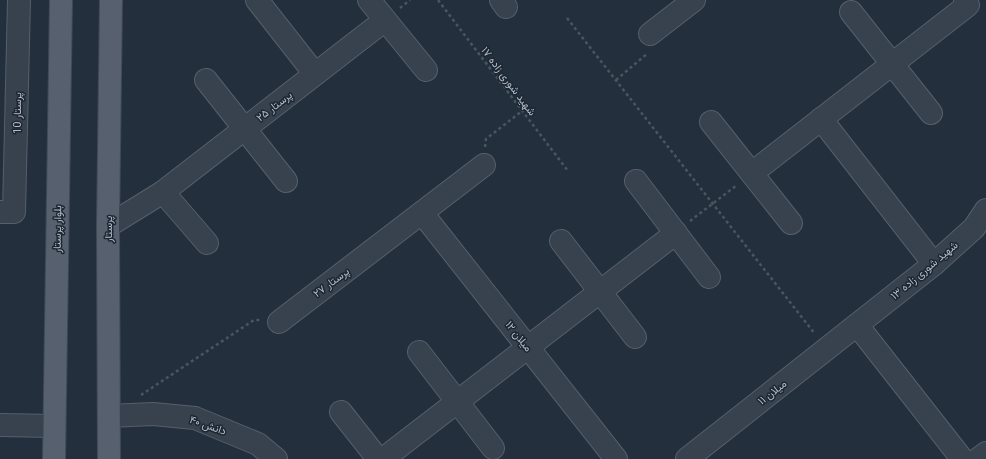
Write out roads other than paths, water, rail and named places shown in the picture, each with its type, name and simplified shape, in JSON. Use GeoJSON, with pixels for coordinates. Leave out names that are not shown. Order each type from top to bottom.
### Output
{"type":"FeatureCollection","features":[{"type":"Feature","properties":{"kind":"main road","name":"بلوار پرستار"},"geometry":{"type":"LineString","coordinates":[[54,459],[61,0]]}},
{"type":"Feature","properties":{"kind":"main road","name":"پرستار"},"geometry":{"type":"LineString","coordinates":[[109,459],[108,226],[111,0]]}},
{"type":"Feature","properties":{"kind":"street","name":"پرستار 10"},"geometry":{"type":"LineString","coordinates":[[0,212],[14,212],[19,0]]}},
{"type":"Feature","properties":{"kind":"street"},"geometry":{"type":"LineString","coordinates":[[257,0],[315,74]]}},
{"type":"Feature","properties":{"kind":"street"},"geometry":{"type":"LineString","coordinates":[[370,0],[426,70]]}},
{"type":"Feature","properties":{"kind":"street"},"geometry":{"type":"LineString","coordinates":[[650,34],[694,0]]}},
{"type":"Feature","properties":{"kind":"street"},"geometry":{"type":"LineString","coordinates":[[752,173],[968,5],[965,0]]}},
{"type":"Feature","properties":{"kind":"street"},"geometry":{"type":"LineString","coordinates":[[851,12],[931,113]]}},
{"type":"Feature","properties":{"kind":"street","name":"پرستار ۲۵"},"geometry":{"type":"LineString","coordinates":[[108,226],[163,192],[385,20]]}},
{"type":"Feature","properties":{"kind":"street"},"geometry":{"type":"LineString","coordinates":[[206,80],[286,181]]}},
{"type":"Feature","properties":{"kind":"street"},"geometry":{"type":"LineString","coordinates":[[821,119],[934,264]]}},
{"type":"Feature","properties":{"kind":"street"},"geometry":{"type":"LineString","coordinates":[[711,122],[791,223]]}},
{"type":"Feature","properties":{"kind":"street","name":"پرستار ۲۷"},"geometry":{"type":"LineString","coordinates":[[279,322],[484,166]]}},
{"type":"Feature","properties":{"kind":"street"},"geometry":{"type":"LineString","coordinates":[[636,181],[709,277]]}},
{"type":"Feature","properties":{"kind":"street"},"geometry":{"type":"LineString","coordinates":[[163,192],[207,243]]}},
{"type":"Feature","properties":{"kind":"street","name":"شهید شوری زاده ۱۳"},"geometry":{"type":"LineString","coordinates":[[857,325],[934,264],[974,228],[986,210]]}},
{"type":"Feature","properties":{"kind":"street","name":"میلان ۱۲"},"geometry":{"type":"LineString","coordinates":[[422,213],[616,459]]}},
{"type":"Feature","properties":{"kind":"street"},"geometry":{"type":"LineString","coordinates":[[383,459],[676,233]]}},
{"type":"Feature","properties":{"kind":"street"},"geometry":{"type":"LineString","coordinates":[[561,241],[635,337]]}},
{"type":"Feature","properties":{"kind":"street"},"geometry":{"type":"LineString","coordinates":[[857,325],[962,459]]}},
{"type":"Feature","properties":{"kind":"street","name":"میلان ۱۱"},"geometry":{"type":"LineString","coordinates":[[687,459],[857,325]]}},
{"type":"Feature","properties":{"kind":"street"},"geometry":{"type":"LineString","coordinates":[[419,352],[493,448]]}},
{"type":"Feature","properties":{"kind":"street"},"geometry":{"type":"LineString","coordinates":[[342,412],[378,459]]}},
{"type":"Feature","properties":{"kind":"street","name":"دانش ۴۰"},"geometry":{"type":"LineString","coordinates":[[108,416],[152,414],[195,418],[258,444],[276,459]]}},
{"type":"Feature","properties":{"kind":"street"},"geometry":{"type":"LineString","coordinates":[[0,425],[54,426]]}},
{"type":"Feature","properties":{"kind":"street"},"geometry":{"type":"LineString","coordinates":[[978,459],[986,453]]}}]}
